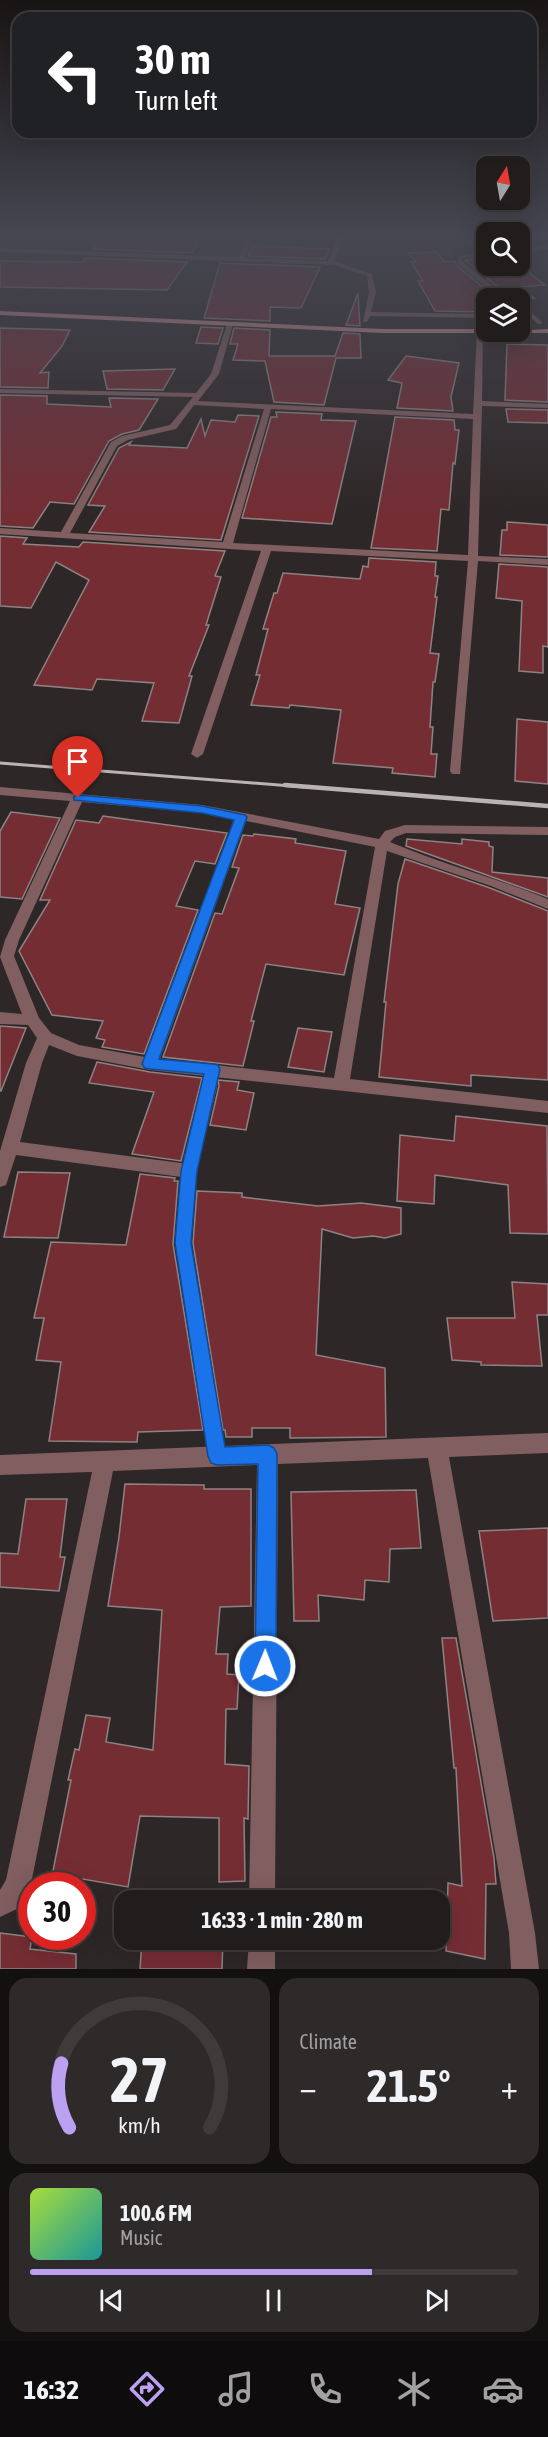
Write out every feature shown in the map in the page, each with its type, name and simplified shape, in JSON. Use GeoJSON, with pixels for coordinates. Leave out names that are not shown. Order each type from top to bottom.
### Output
{"type":"FeatureCollection","features":[{"type":"Feature","properties":{"kind":"main road"},"geometry":{"type":"LineString","coordinates":[[358,330],[419,330]]}},
{"type":"Feature","properties":{"kind":"main road"},"geometry":{"type":"LineString","coordinates":[[530,330],[548,331]]}},
{"type":"Feature","properties":{"kind":"street"},"geometry":{"type":"LineString","coordinates":[[64,535],[114,444],[124,438],[173,427],[197,399],[215,374],[228,330]]}},
{"type":"Feature","properties":{"kind":"street"},"geometry":{"type":"LineString","coordinates":[[456,771],[473,558],[482,342]]}},
{"type":"Feature","properties":{"kind":"street"},"geometry":{"type":"LineString","coordinates":[[0,391],[197,399],[268,407],[479,417]]}},
{"type":"Feature","properties":{"kind":"street"},"geometry":{"type":"LineString","coordinates":[[478,404],[548,406]]}},
{"type":"Feature","properties":{"kind":"street"},"geometry":{"type":"LineString","coordinates":[[226,546],[268,407]]}},
{"type":"Feature","properties":{"kind":"street"},"geometry":{"type":"LineString","coordinates":[[0,531],[226,546],[548,562]]}},
{"type":"Feature","properties":{"kind":"street"},"geometry":{"type":"LineString","coordinates":[[197,754],[267,548]]}},
{"type":"Feature","properties":{"kind":"street"},"geometry":{"type":"LineString","coordinates":[[0,791],[202,809],[382,844],[417,858],[496,882],[548,904]]}},
{"type":"Feature","properties":{"kind":"street"},"geometry":{"type":"LineString","coordinates":[[78,798],[12,940],[7,956],[32,1020],[45,1037],[76,1050],[150,1064],[548,1107]]}},
{"type":"Feature","properties":{"kind":"street"},"geometry":{"type":"LineString","coordinates":[[150,1064],[241,817]]}},
{"type":"Feature","properties":{"kind":"street"},"geometry":{"type":"LineString","coordinates":[[341,1086],[382,844],[390,834],[405,829],[548,831]]}},
{"type":"Feature","properties":{"kind":"street"},"geometry":{"type":"LineString","coordinates":[[0,1017],[32,1020]]}},
{"type":"Feature","properties":{"kind":"street"},"geometry":{"type":"LineString","coordinates":[[0,1180],[34,1063],[45,1037]]}},
{"type":"Feature","properties":{"kind":"street"},"geometry":{"type":"LineString","coordinates":[[10,1147],[55,1155],[189,1171]]}},
{"type":"Feature","properties":{"kind":"street"},"geometry":{"type":"LineString","coordinates":[[0,1465],[548,1443]]}},
{"type":"Feature","properties":{"kind":"street"},"geometry":{"type":"LineString","coordinates":[[437,1447],[522,1933],[525,1969]]}},
{"type":"Feature","properties":{"kind":"street"},"geometry":{"type":"LineString","coordinates":[[262,1890],[268,1454]]}},
{"type":"Feature","properties":{"kind":"street"},"geometry":{"type":"LineString","coordinates":[[0,1904],[10,1899],[18,1884],[105,1460]]}},
{"type":"Feature","properties":{"kind":"street"},"geometry":{"type":"LineString","coordinates":[[261,1969],[262,1950]]}},
{"type":"Feature","properties":{"kind":"lane"},"geometry":{"type":"LineString","coordinates":[[213,1069],[189,1171],[183,1243],[217,1456]]}},
{"type":"Feature","properties":{"kind":"building"},"geometry":{"type":"Polygon","coordinates":[[[0,330],[70,330],[62,346],[40,373],[49,372],[48,388],[0,387],[0,330]]]}},
{"type":"Feature","properties":{"kind":"building"},"geometry":{"type":"Polygon","coordinates":[[[200,330],[222,330],[218,344],[196,343],[200,330]]]}},
{"type":"Feature","properties":{"kind":"building"},"geometry":{"type":"Polygon","coordinates":[[[234,330],[270,330],[269,356],[335,356],[343,333],[360,334],[361,358],[336,358],[324,405],[274,402],[265,361],[233,360],[238,344],[230,344],[234,330]]]}},
{"type":"Feature","properties":{"kind":"building"},"geometry":{"type":"Polygon","coordinates":[[[507,344],[548,345],[548,402],[505,400],[507,344]]]}},
{"type":"Feature","properties":{"kind":"building"},"geometry":{"type":"Polygon","coordinates":[[[406,356],[459,363],[451,397],[453,411],[397,408],[402,383],[388,380],[406,356]]]}},
{"type":"Feature","properties":{"kind":"building"},"geometry":{"type":"Polygon","coordinates":[[[175,369],[163,390],[107,389],[103,371],[175,369]]]}},
{"type":"Feature","properties":{"kind":"building"},"geometry":{"type":"Polygon","coordinates":[[[0,395],[47,396],[47,404],[111,407],[109,398],[158,399],[139,430],[122,434],[109,441],[74,504],[50,502],[33,528],[0,526],[0,395]]]}},
{"type":"Feature","properties":{"kind":"building"},"geometry":{"type":"Polygon","coordinates":[[[506,409],[548,410],[548,423],[508,422],[506,409]]]}},
{"type":"Feature","properties":{"kind":"building"},"geometry":{"type":"Polygon","coordinates":[[[276,412],[322,414],[321,420],[356,421],[332,524],[242,518],[271,417],[277,417],[276,412]]]}},
{"type":"Feature","properties":{"kind":"building"},"geometry":{"type":"Polygon","coordinates":[[[238,415],[259,416],[221,540],[89,532],[105,506],[88,505],[119,448],[131,442],[129,445],[187,448],[201,419],[205,436],[211,420],[235,422],[238,415]]]}},
{"type":"Feature","properties":{"kind":"building"},"geometry":{"type":"Polygon","coordinates":[[[395,417],[454,420],[455,430],[459,430],[455,464],[453,463],[449,510],[441,509],[437,551],[371,548],[395,417]]]}},
{"type":"Feature","properties":{"kind":"building"},"geometry":{"type":"Polygon","coordinates":[[[507,522],[548,525],[548,557],[500,555],[502,530],[507,530],[507,522]]]}},
{"type":"Feature","properties":{"kind":"building"},"geometry":{"type":"Polygon","coordinates":[[[0,536],[27,538],[23,544],[79,547],[83,542],[225,551],[215,576],[221,577],[206,625],[209,625],[189,676],[192,676],[179,723],[142,721],[154,683],[97,679],[92,690],[34,685],[89,580],[56,562],[31,608],[0,606],[0,536]]]}},
{"type":"Feature","properties":{"kind":"building"},"geometry":{"type":"Polygon","coordinates":[[[369,558],[436,562],[435,576],[438,576],[435,597],[437,597],[430,653],[439,654],[435,682],[433,682],[430,727],[433,727],[431,754],[437,754],[435,777],[392,773],[393,768],[333,763],[341,710],[290,705],[289,708],[251,705],[260,675],[256,675],[268,629],[263,629],[283,573],[360,579],[363,566],[368,567],[369,558]]]}},
{"type":"Feature","properties":{"kind":"building"},"geometry":{"type":"Polygon","coordinates":[[[499,564],[548,567],[548,647],[543,646],[543,673],[519,671],[522,601],[496,598],[499,564]]]}},
{"type":"Feature","properties":{"kind":"building"},"geometry":{"type":"Polygon","coordinates":[[[517,719],[548,722],[548,784],[515,781],[517,719]]]}},
{"type":"Feature","properties":{"kind":"building"},"geometry":{"type":"Polygon","coordinates":[[[11,812],[60,818],[22,899],[0,897],[0,831],[11,812]]]}},
{"type":"Feature","properties":{"kind":"building"},"geometry":{"type":"Polygon","coordinates":[[[103,816],[227,833],[215,864],[195,861],[176,906],[198,910],[144,1054],[102,1047],[105,1040],[96,1038],[103,1021],[52,1015],[19,951],[50,900],[40,900],[76,820],[99,823],[103,816]]]}},
{"type":"Feature","properties":{"kind":"building"},"geometry":{"type":"Polygon","coordinates":[[[254,834],[296,839],[295,843],[346,851],[335,904],[360,908],[344,975],[266,964],[251,1021],[254,1021],[243,1066],[163,1057],[215,913],[222,914],[239,868],[232,867],[243,835],[253,836],[254,834]]]}},
{"type":"Feature","properties":{"kind":"building"},"geometry":{"type":"Polygon","coordinates":[[[407,839],[462,844],[462,839],[489,842],[489,846],[493,847],[492,872],[548,878],[548,897],[406,846],[407,839]]]}},
{"type":"Feature","properties":{"kind":"building"},"geometry":{"type":"Polygon","coordinates":[[[405,859],[548,911],[548,1080],[471,1075],[471,1086],[379,1077],[386,1002],[384,1002],[398,884],[405,859]]]}},
{"type":"Feature","properties":{"kind":"building"},"geometry":{"type":"Polygon","coordinates":[[[0,1026],[26,1028],[1,1091],[0,1091],[0,1026]]]}},
{"type":"Feature","properties":{"kind":"building"},"geometry":{"type":"Polygon","coordinates":[[[298,1028],[332,1032],[324,1072],[288,1067],[298,1028]]]}},
{"type":"Feature","properties":{"kind":"building"},"geometry":{"type":"Polygon","coordinates":[[[97,1062],[150,1072],[202,1078],[181,1161],[132,1154],[154,1092],[89,1083],[97,1062]]]}},
{"type":"Feature","properties":{"kind":"building"},"geometry":{"type":"Polygon","coordinates":[[[218,1080],[239,1082],[237,1090],[254,1093],[246,1130],[210,1125],[219,1086],[218,1080]]]}},
{"type":"Feature","properties":{"kind":"building"},"geometry":{"type":"Polygon","coordinates":[[[456,1116],[547,1126],[548,1234],[510,1233],[508,1185],[435,1175],[434,1204],[397,1201],[400,1135],[454,1141],[456,1116]]]}},
{"type":"Feature","properties":{"kind":"building"},"geometry":{"type":"Polygon","coordinates":[[[18,1172],[70,1173],[58,1238],[4,1237],[18,1172]]]}},
{"type":"Feature","properties":{"kind":"building"},"geometry":{"type":"Polygon","coordinates":[[[140,1174],[175,1178],[174,1181],[178,1181],[173,1244],[203,1430],[138,1432],[137,1442],[49,1441],[61,1362],[36,1360],[44,1318],[34,1318],[51,1242],[126,1245],[140,1174]]]}},
{"type":"Feature","properties":{"kind":"building"},"geometry":{"type":"Polygon","coordinates":[[[197,1191],[242,1193],[242,1197],[318,1206],[361,1203],[401,1208],[401,1234],[385,1238],[373,1236],[353,1238],[322,1229],[316,1355],[385,1368],[386,1437],[290,1438],[290,1428],[252,1428],[252,1437],[226,1437],[193,1243],[197,1191]]]}},
{"type":"Feature","properties":{"kind":"building"},"geometry":{"type":"Polygon","coordinates":[[[512,1282],[548,1284],[548,1315],[537,1315],[542,1366],[481,1365],[481,1362],[452,1360],[447,1318],[515,1318],[512,1282]]]}},
{"type":"Feature","properties":{"kind":"building"},"geometry":{"type":"Polygon","coordinates":[[[125,1484],[204,1485],[204,1489],[251,1489],[251,1606],[220,1607],[216,1654],[228,1654],[227,1674],[239,1675],[237,1709],[226,1709],[225,1764],[249,1766],[248,1819],[244,1818],[245,1881],[219,1882],[219,1818],[140,1816],[128,1887],[96,1881],[96,1872],[53,1872],[71,1780],[68,1780],[75,1749],[79,1750],[86,1715],[110,1718],[106,1742],[153,1750],[162,1610],[108,1606],[125,1484]]]}},
{"type":"Feature","properties":{"kind":"building"},"geometry":{"type":"Polygon","coordinates":[[[416,1490],[421,1548],[390,1549],[389,1582],[365,1580],[364,1600],[318,1595],[319,1621],[294,1621],[291,1492],[416,1490]]]}},
{"type":"Feature","properties":{"kind":"building"},"geometry":{"type":"Polygon","coordinates":[[[26,1499],[67,1499],[60,1557],[65,1557],[59,1591],[0,1587],[0,1553],[18,1554],[26,1499]]]}},
{"type":"Feature","properties":{"kind":"building"},"geometry":{"type":"Polygon","coordinates":[[[548,1528],[548,1618],[493,1621],[479,1531],[548,1528]]]}},
{"type":"Feature","properties":{"kind":"building"},"geometry":{"type":"Polygon","coordinates":[[[442,1638],[456,1638],[494,1858],[496,1884],[486,1884],[485,1959],[446,1951],[450,1950],[448,1883],[462,1886],[456,1768],[454,1768],[442,1638]]]}},
{"type":"Feature","properties":{"kind":"building"},"geometry":{"type":"Polygon","coordinates":[[[0,1933],[18,1935],[18,1950],[76,1954],[76,1969],[0,1969],[0,1933]]]}},
{"type":"Feature","properties":{"kind":"building"},"geometry":{"type":"Polygon","coordinates":[[[141,1950],[223,1950],[222,1969],[140,1969],[141,1950]]]}},
{"type":"Feature","properties":{"kind":"railway"},"geometry":{"type":"LineString","coordinates":[[0,763],[304,787]]}},
{"type":"Feature","properties":{"kind":"railway"},"geometry":{"type":"LineString","coordinates":[[285,785],[548,806]]}},
{"type":"Feature","properties":{"kind":"route"},"geometry":{"type":"LineString","coordinates":[[78,798],[202,809],[241,817],[150,1064],[213,1069],[189,1171],[183,1243],[217,1456],[268,1454],[265,1666]]}}]}
